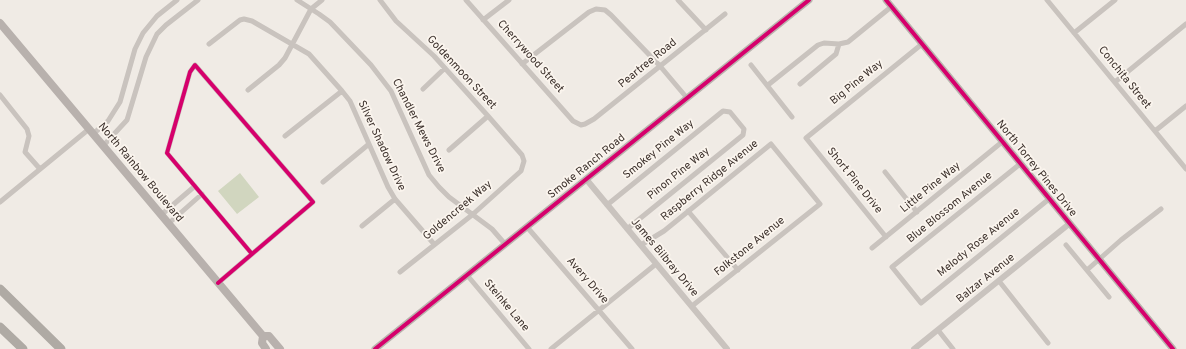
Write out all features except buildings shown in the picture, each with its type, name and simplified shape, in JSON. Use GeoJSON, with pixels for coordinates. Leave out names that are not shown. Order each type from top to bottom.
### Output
{"type":"FeatureCollection","features":[{"type":"Feature","properties":{"kind":"highway"},"geometry":{"type":"LineString","coordinates":[[0,289],[61,349]]}},
{"type":"Feature","properties":{"kind":"highway"},"geometry":{"type":"LineString","coordinates":[[0,327],[22,349]]}},
{"type":"Feature","properties":{"kind":"main road","name":"Smoke Ranch Road"},"geometry":{"type":"LineString","coordinates":[[375,349],[809,0]]}},
{"type":"Feature","properties":{"kind":"main road","name":"North Torrey Pines Drive"},"geometry":{"type":"LineString","coordinates":[[886,0],[1173,349]]}},
{"type":"Feature","properties":{"kind":"main road","name":"North Rainbow Boulevard"},"geometry":{"type":"LineString","coordinates":[[0,23],[263,336],[262,343],[266,349]]}},
{"type":"Feature","properties":{"kind":"main road","name":"North Rainbow Boulevard"},"geometry":{"type":"LineString","coordinates":[[263,336],[269,336],[280,349]]}},
{"type":"Feature","properties":{"kind":"street"},"geometry":{"type":"LineString","coordinates":[[0,202],[40,169],[108,121],[120,102],[135,49],[143,33],[158,16],[177,0]]}},
{"type":"Feature","properties":{"kind":"street"},"geometry":{"type":"LineString","coordinates":[[103,146],[116,134],[127,120],[146,57],[157,34],[198,0]]}},
{"type":"Feature","properties":{"kind":"street","name":"Chandler Mews Drive"},"geometry":{"type":"LineString","coordinates":[[297,0],[330,22],[371,65],[391,91],[429,175],[449,197],[492,229],[505,244]]}},
{"type":"Feature","properties":{"kind":"street"},"geometry":{"type":"LineString","coordinates":[[248,90],[279,65],[285,58],[311,9],[322,0]]}},
{"type":"Feature","properties":{"kind":"street","name":"Goldenmoon Street"},"geometry":{"type":"LineString","coordinates":[[380,0],[396,21],[434,56],[488,116],[522,155],[524,162]]}},
{"type":"Feature","properties":{"kind":"street","name":"Cherrywood Street"},"geometry":{"type":"LineString","coordinates":[[466,0],[573,121],[581,125]]}},
{"type":"Feature","properties":{"kind":"street"},"geometry":{"type":"LineString","coordinates":[[483,20],[509,0]]}},
{"type":"Feature","properties":{"kind":"street"},"geometry":{"type":"LineString","coordinates":[[678,0],[706,30]]}},
{"type":"Feature","properties":{"kind":"street","name":"Conchita Street"},"geometry":{"type":"LineString","coordinates":[[1048,0],[1186,169]]}},
{"type":"Feature","properties":{"kind":"street"},"geometry":{"type":"LineString","coordinates":[[1074,33],[1115,0]]}},
{"type":"Feature","properties":{"kind":"street"},"geometry":{"type":"LineString","coordinates":[[768,85],[818,45],[824,43],[839,44],[848,42],[891,7]]}},
{"type":"Feature","properties":{"kind":"street"},"geometry":{"type":"LineString","coordinates":[[522,64],[588,12],[596,9],[605,10],[660,66],[687,98]]}},
{"type":"Feature","properties":{"kind":"street","name":"Peartree Road"},"geometry":{"type":"LineString","coordinates":[[581,125],[594,119],[725,14]]}},
{"type":"Feature","properties":{"kind":"street","name":"Silver Shadow Drive"},"geometry":{"type":"LineString","coordinates":[[209,44],[240,20],[244,19],[252,21],[309,54],[342,91],[355,111],[388,187],[395,199],[434,244]]}},
{"type":"Feature","properties":{"kind":"street"},"geometry":{"type":"LineString","coordinates":[[1115,82],[1186,24]]}},
{"type":"Feature","properties":{"kind":"street"},"geometry":{"type":"LineString","coordinates":[[800,84],[836,54],[839,44]]}},
{"type":"Feature","properties":{"kind":"street","name":"Big Pine Way"},"geometry":{"type":"LineString","coordinates":[[806,138],[922,44]]}},
{"type":"Feature","properties":{"kind":"street"},"geometry":{"type":"LineString","coordinates":[[218,283],[313,202],[195,65],[190,72],[167,153],[252,254]]}},
{"type":"Feature","properties":{"kind":"street"},"geometry":{"type":"LineString","coordinates":[[751,65],[792,117]]}},
{"type":"Feature","properties":{"kind":"street"},"geometry":{"type":"LineString","coordinates":[[423,89],[445,68]]}},
{"type":"Feature","properties":{"kind":"street"},"geometry":{"type":"LineString","coordinates":[[285,136],[342,91]]}},
{"type":"Feature","properties":{"kind":"street"},"geometry":{"type":"LineString","coordinates":[[0,95],[27,129],[28,136],[25,152],[40,169]]}},
{"type":"Feature","properties":{"kind":"street"},"geometry":{"type":"LineString","coordinates":[[1155,131],[1186,106]]}},
{"type":"Feature","properties":{"kind":"street","name":"Smokey Pine Way"},"geometry":{"type":"LineString","coordinates":[[607,204],[723,112],[730,112],[744,129],[743,135]]}},
{"type":"Feature","properties":{"kind":"street"},"geometry":{"type":"LineString","coordinates":[[450,150],[488,116]]}},
{"type":"Feature","properties":{"kind":"street","name":"Pinon Pine Way"},"geometry":{"type":"LineString","coordinates":[[627,229],[743,135]]}},
{"type":"Feature","properties":{"kind":"street","name":"Short Pine Drive"},"geometry":{"type":"LineString","coordinates":[[806,138],[886,237]]}},
{"type":"Feature","properties":{"kind":"street","name":"Little Pine Way"},"geometry":{"type":"LineString","coordinates":[[872,248],[1002,142]]}},
{"type":"Feature","properties":{"kind":"street"},"geometry":{"type":"LineString","coordinates":[[323,182],[369,144]]}},
{"type":"Feature","properties":{"kind":"street","name":"Raspberry Ridge Avenue"},"geometry":{"type":"LineString","coordinates":[[641,245],[664,231],[771,144],[820,204]]}},
{"type":"Feature","properties":{"kind":"street","name":"Goldencreek Way"},"geometry":{"type":"LineString","coordinates":[[400,272],[472,215],[521,171],[524,162]]}},
{"type":"Feature","properties":{"kind":"street","name":"Blue Blossom Avenue"},"geometry":{"type":"LineString","coordinates":[[921,303],[892,267],[1020,164]]}},
{"type":"Feature","properties":{"kind":"street"},"geometry":{"type":"LineString","coordinates":[[885,172],[917,212]]}},
{"type":"Feature","properties":{"kind":"street","name":"James Bilbray Drive"},"geometry":{"type":"LineString","coordinates":[[586,179],[727,349]]}},
{"type":"Feature","properties":{"kind":"street"},"geometry":{"type":"LineString","coordinates":[[161,215],[195,186]]}},
{"type":"Feature","properties":{"kind":"street"},"geometry":{"type":"LineString","coordinates":[[168,224],[202,194]]}},
{"type":"Feature","properties":{"kind":"street"},"geometry":{"type":"LineString","coordinates":[[362,226],[395,199]]}},
{"type":"Feature","properties":{"kind":"street","name":"Melody Rose Avenue"},"geometry":{"type":"LineString","coordinates":[[921,303],[1049,199]]}},
{"type":"Feature","properties":{"kind":"street","name":"Folkstone Avenue"},"geometry":{"type":"LineString","coordinates":[[692,306],[820,204]]}},
{"type":"Feature","properties":{"kind":"street"},"geometry":{"type":"LineString","coordinates":[[1087,270],[1121,240],[1161,209]]}},
{"type":"Feature","properties":{"kind":"street"},"geometry":{"type":"LineString","coordinates":[[688,211],[738,270]]}},
{"type":"Feature","properties":{"kind":"street","name":"Balzar Avenue"},"geometry":{"type":"LineString","coordinates":[[914,349],[1069,224]]}},
{"type":"Feature","properties":{"kind":"street","name":"Avery Drive"},"geometry":{"type":"LineString","coordinates":[[527,227],[632,349]]}},
{"type":"Feature","properties":{"kind":"street"},"geometry":{"type":"LineString","coordinates":[[1066,246],[1109,297]]}},
{"type":"Feature","properties":{"kind":"street"},"geometry":{"type":"LineString","coordinates":[[551,349],[656,264]]}},
{"type":"Feature","properties":{"kind":"street","name":"Steinke Lane"},"geometry":{"type":"LineString","coordinates":[[467,275],[529,349]]}},
{"type":"Feature","properties":{"kind":"street"},"geometry":{"type":"LineString","coordinates":[[999,281],[1048,343]]}},
{"type":"Feature","properties":{"kind":"street"},"geometry":{"type":"LineString","coordinates":[[938,330],[953,349]]}},
{"type":"Feature","properties":{"kind":"green space"},"geometry":{"type":"Polygon","coordinates":[[[240,173],[259,197],[237,214],[218,191],[240,173]]]}},
{"type":"Feature","properties":{"kind":"cycle path"},"geometry":{"type":"LineString","coordinates":[[375,349],[809,0]]}},
{"type":"Feature","properties":{"kind":"cycle path"},"geometry":{"type":"LineString","coordinates":[[886,0],[1173,349]]}},
{"type":"Feature","properties":{"kind":"cycle path"},"geometry":{"type":"LineString","coordinates":[[218,283],[313,202],[195,65],[190,72],[167,153],[252,254]]}}]}
